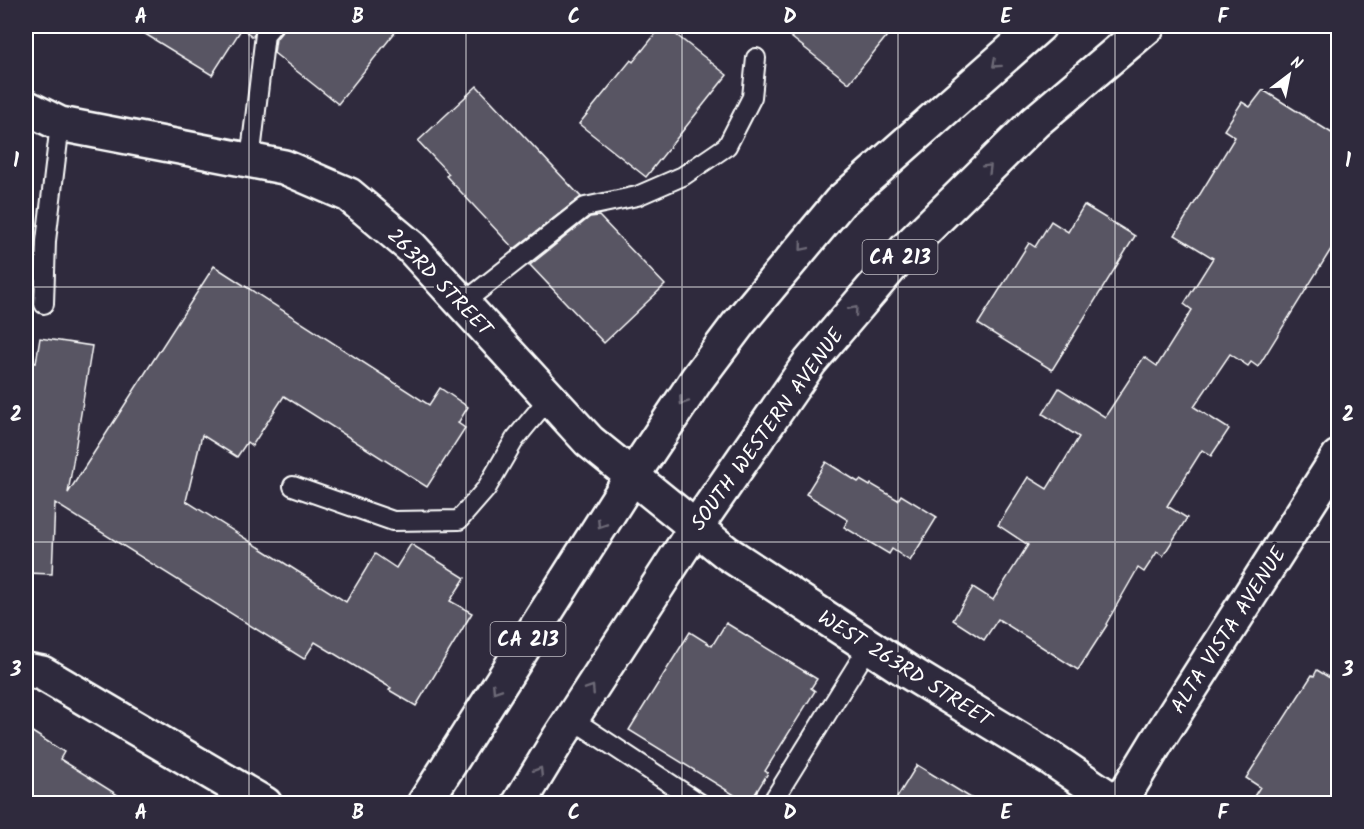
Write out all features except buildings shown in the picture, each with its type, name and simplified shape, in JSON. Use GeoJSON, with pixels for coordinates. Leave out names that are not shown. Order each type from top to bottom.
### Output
{"type":"FeatureCollection","features":[{"type":"Feature","properties":{"kind":"street","name":"CA 213"},"geometry":{"type":"LineString","coordinates":[[424,804],[633,475],[697,379],[738,323],[840,202],[1039,26]]}},
{"type":"Feature","properties":{"kind":"street","name":"SOUTH WESTERN AVENUE"},"geometry":{"type":"LineString","coordinates":[[519,804],[696,527],[810,362],[907,248],[1035,122],[1148,26]]}},
{"type":"Feature","properties":{"kind":"street","name":"263RD STREET"},"geometry":{"type":"LineString","coordinates":[[26,106],[54,123],[284,167],[349,195],[411,247],[589,441],[696,527]]}},
{"type":"Feature","properties":{"kind":"street","name":"ALTA VISTA AVENUE"},"geometry":{"type":"LineString","coordinates":[[1119,804],[1338,457]]}},
{"type":"Feature","properties":{"kind":"street","name":"WEST 263RD STREET"},"geometry":{"type":"LineString","coordinates":[[696,527],[727,553],[869,646],[1052,759],[1119,804]]}},
{"type":"Feature","properties":{"kind":"street"},"geometry":{"type":"LineString","coordinates":[[26,670],[42,673],[265,804]]}},
{"type":"Feature","properties":{"kind":"lane"},"geometry":{"type":"LineString","coordinates":[[250,161],[265,34],[272,26]]}},
{"type":"Feature","properties":{"kind":"lane"},"geometry":{"type":"LineString","coordinates":[[463,303],[585,207],[637,196],[683,176],[727,146],[752,97],[756,58]]}},
{"type":"Feature","properties":{"kind":"lane"},"geometry":{"type":"LineString","coordinates":[[44,304],[46,241],[60,124]]}},
{"type":"Feature","properties":{"kind":"lane"},"geometry":{"type":"LineString","coordinates":[[293,486],[393,521],[459,520],[486,489],[515,439],[549,398]]}},
{"type":"Feature","properties":{"kind":"lane"},"geometry":{"type":"LineString","coordinates":[[771,804],[869,646]]}},
{"type":"Feature","properties":{"kind":"lane"},"geometry":{"type":"LineString","coordinates":[[572,719],[701,804]]}}]}
